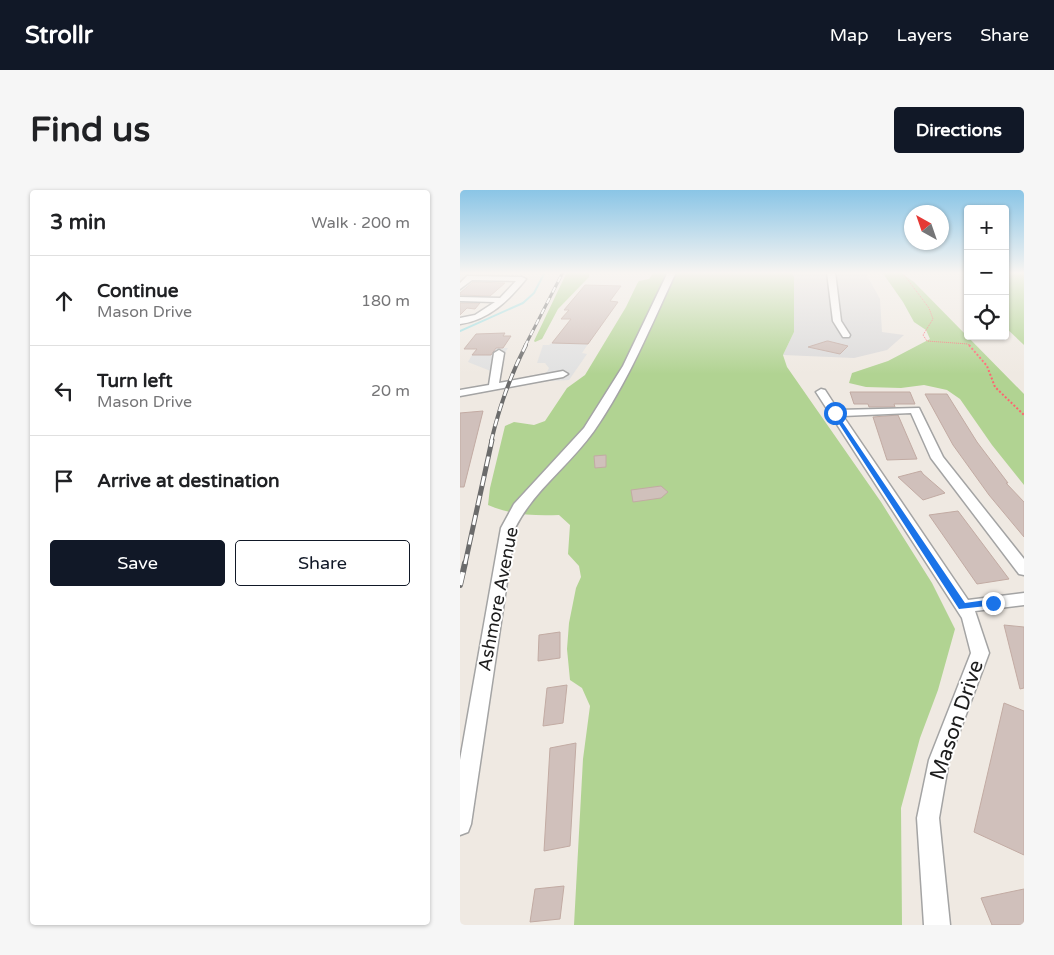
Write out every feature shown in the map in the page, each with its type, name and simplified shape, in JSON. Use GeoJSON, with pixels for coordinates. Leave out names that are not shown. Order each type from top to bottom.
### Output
{"type":"FeatureCollection","features":[{"type":"Feature","properties":{"kind":"street"},"geometry":{"type":"LineString","coordinates":[[463,322],[494,306]]}},
{"type":"Feature","properties":{"kind":"street","name":"Ashmore Avenue"},"geometry":{"type":"LineString","coordinates":[[460,824],[508,528],[519,507],[589,430],[628,366],[656,306]]}},
{"type":"Feature","properties":{"kind":"street"},"geometry":{"type":"LineString","coordinates":[[835,306],[835,319],[840,330],[846,335]]}},
{"type":"Feature","properties":{"kind":"street"},"geometry":{"type":"LineString","coordinates":[[494,387],[494,376],[499,352]]}},
{"type":"Feature","properties":{"kind":"street"},"geometry":{"type":"LineString","coordinates":[[460,393],[563,374]]}},
{"type":"Feature","properties":{"kind":"street","name":"Mason Drive"},"geometry":{"type":"LineString","coordinates":[[821,392],[970,618],[980,653],[939,760],[928,818],[936,925]]}},
{"type":"Feature","properties":{"kind":"street"},"geometry":{"type":"LineString","coordinates":[[835,413],[916,410],[937,458],[1024,570]]}},
{"type":"Feature","properties":{"kind":"street"},"geometry":{"type":"LineString","coordinates":[[962,607],[1024,599]]}},
{"type":"Feature","properties":{"kind":"path"},"geometry":{"type":"LineString","coordinates":[[927,306],[933,319],[922,335],[928,341],[968,344],[987,366],[995,387],[1024,415]]}},
{"type":"Feature","properties":{"kind":"shaded area"},"geometry":{"type":"Polygon","coordinates":[[[794,306],[880,306],[882,332],[904,335],[887,350],[854,358],[783,355],[794,332],[794,306]]]}},
{"type":"Feature","properties":{"kind":"shaded area"},"geometry":{"type":"Polygon","coordinates":[[[552,343],[588,344],[582,353],[587,354],[569,380],[531,382],[547,372],[549,368],[545,363],[537,363],[543,345],[552,343]]]}},
{"type":"Feature","properties":{"kind":"shaded area"},"geometry":{"type":"Polygon","coordinates":[[[496,348],[508,348],[493,372],[468,362],[472,355],[491,355],[496,348]]]}},
{"type":"Feature","properties":{"kind":"green space"},"geometry":{"type":"Polygon","coordinates":[[[551,306],[561,306],[542,339],[534,341],[551,306]]]}},
{"type":"Feature","properties":{"kind":"green space"},"geometry":{"type":"Polygon","coordinates":[[[794,306],[794,332],[783,355],[787,367],[881,502],[932,583],[955,629],[938,690],[920,738],[901,808],[902,925],[574,925],[583,759],[590,706],[582,688],[570,680],[567,649],[569,623],[576,588],[581,577],[579,566],[568,554],[570,525],[559,515],[523,514],[505,511],[488,505],[490,488],[505,426],[514,422],[534,425],[545,421],[567,388],[585,375],[626,307],[794,306]]]}},
{"type":"Feature","properties":{"kind":"green space"},"geometry":{"type":"Polygon","coordinates":[[[905,306],[938,306],[964,333],[964,340],[971,340],[1024,394],[1024,485],[992,445],[960,399],[947,390],[924,385],[901,388],[866,387],[849,383],[852,373],[888,361],[930,339],[926,330],[914,322],[905,306]]]}},
{"type":"Feature","properties":{"kind":"green space"},"geometry":{"type":"Polygon","coordinates":[[[1009,306],[1024,306],[1024,345],[1009,331],[1009,306]]]}},
{"type":"Feature","properties":{"kind":"building"},"geometry":{"type":"Polygon","coordinates":[[[460,306],[477,306],[475,309],[467,308],[460,315],[460,306]]]}},
{"type":"Feature","properties":{"kind":"building"},"geometry":{"type":"Polygon","coordinates":[[[567,306],[615,306],[588,344],[552,343],[571,319],[561,319],[569,310],[564,310],[567,306]]]}},
{"type":"Feature","properties":{"kind":"building"},"geometry":{"type":"Polygon","coordinates":[[[505,333],[503,336],[511,336],[503,348],[496,348],[491,355],[472,355],[477,349],[464,349],[476,334],[505,333]]]}},
{"type":"Feature","properties":{"kind":"building"},"geometry":{"type":"Polygon","coordinates":[[[827,341],[848,346],[840,354],[808,347],[827,341]]]}},
{"type":"Feature","properties":{"kind":"building"},"geometry":{"type":"Polygon","coordinates":[[[850,392],[910,392],[915,404],[894,404],[895,407],[869,407],[868,404],[854,404],[850,392]]]}},
{"type":"Feature","properties":{"kind":"building"},"geometry":{"type":"Polygon","coordinates":[[[925,394],[947,394],[977,442],[1008,483],[1006,483],[1024,502],[1024,537],[989,495],[953,445],[925,394]]]}},
{"type":"Feature","properties":{"kind":"building"},"geometry":{"type":"Polygon","coordinates":[[[483,411],[464,487],[460,487],[460,413],[483,411]]]}},
{"type":"Feature","properties":{"kind":"building"},"geometry":{"type":"Polygon","coordinates":[[[898,415],[917,459],[887,460],[873,417],[898,415]]]}},
{"type":"Feature","properties":{"kind":"building"},"geometry":{"type":"Polygon","coordinates":[[[606,455],[606,467],[595,468],[594,456],[606,455]]]}},
{"type":"Feature","properties":{"kind":"building"},"geometry":{"type":"Polygon","coordinates":[[[921,471],[945,493],[923,500],[898,477],[921,471]]]}},
{"type":"Feature","properties":{"kind":"building"},"geometry":{"type":"Polygon","coordinates":[[[661,486],[668,492],[661,498],[633,502],[631,490],[661,486]]]}},
{"type":"Feature","properties":{"kind":"building"},"geometry":{"type":"Polygon","coordinates":[[[958,511],[1009,579],[977,584],[929,515],[958,511]]]}},
{"type":"Feature","properties":{"kind":"building"},"geometry":{"type":"Polygon","coordinates":[[[1004,625],[1024,627],[1024,688],[1020,689],[1004,625]]]}},
{"type":"Feature","properties":{"kind":"building"},"geometry":{"type":"Polygon","coordinates":[[[560,632],[560,658],[538,661],[539,635],[560,632]]]}},
{"type":"Feature","properties":{"kind":"building"},"geometry":{"type":"Polygon","coordinates":[[[567,685],[563,723],[543,726],[547,688],[567,685]]]}},
{"type":"Feature","properties":{"kind":"building"},"geometry":{"type":"Polygon","coordinates":[[[1004,703],[1024,711],[1024,855],[974,832],[1004,703]]]}},
{"type":"Feature","properties":{"kind":"building"},"geometry":{"type":"Polygon","coordinates":[[[576,743],[570,846],[544,851],[550,748],[576,743]]]}},
{"type":"Feature","properties":{"kind":"building"},"geometry":{"type":"Polygon","coordinates":[[[564,886],[560,919],[530,922],[535,889],[564,886]]]}},
{"type":"Feature","properties":{"kind":"building"},"geometry":{"type":"Polygon","coordinates":[[[1024,889],[1024,925],[992,925],[981,898],[1024,889]]]}},
{"type":"Feature","properties":{"kind":"waterway"},"geometry":{"type":"LineString","coordinates":[[460,331],[516,306]]}},
{"type":"Feature","properties":{"kind":"railway"},"geometry":{"type":"LineString","coordinates":[[525,346],[545,306]]}},
{"type":"Feature","properties":{"kind":"railway"},"geometry":{"type":"LineString","coordinates":[[491,442],[506,392],[526,345]]}},
{"type":"Feature","properties":{"kind":"railway"},"geometry":{"type":"LineString","coordinates":[[465,564],[492,440]]}},
{"type":"Feature","properties":{"kind":"railway"},"geometry":{"type":"LineString","coordinates":[[460,585],[465,563]]}},
{"type":"Feature","properties":{"kind":"route"},"geometry":{"type":"LineString","coordinates":[[835,413],[962,607],[993,603]]}}]}
